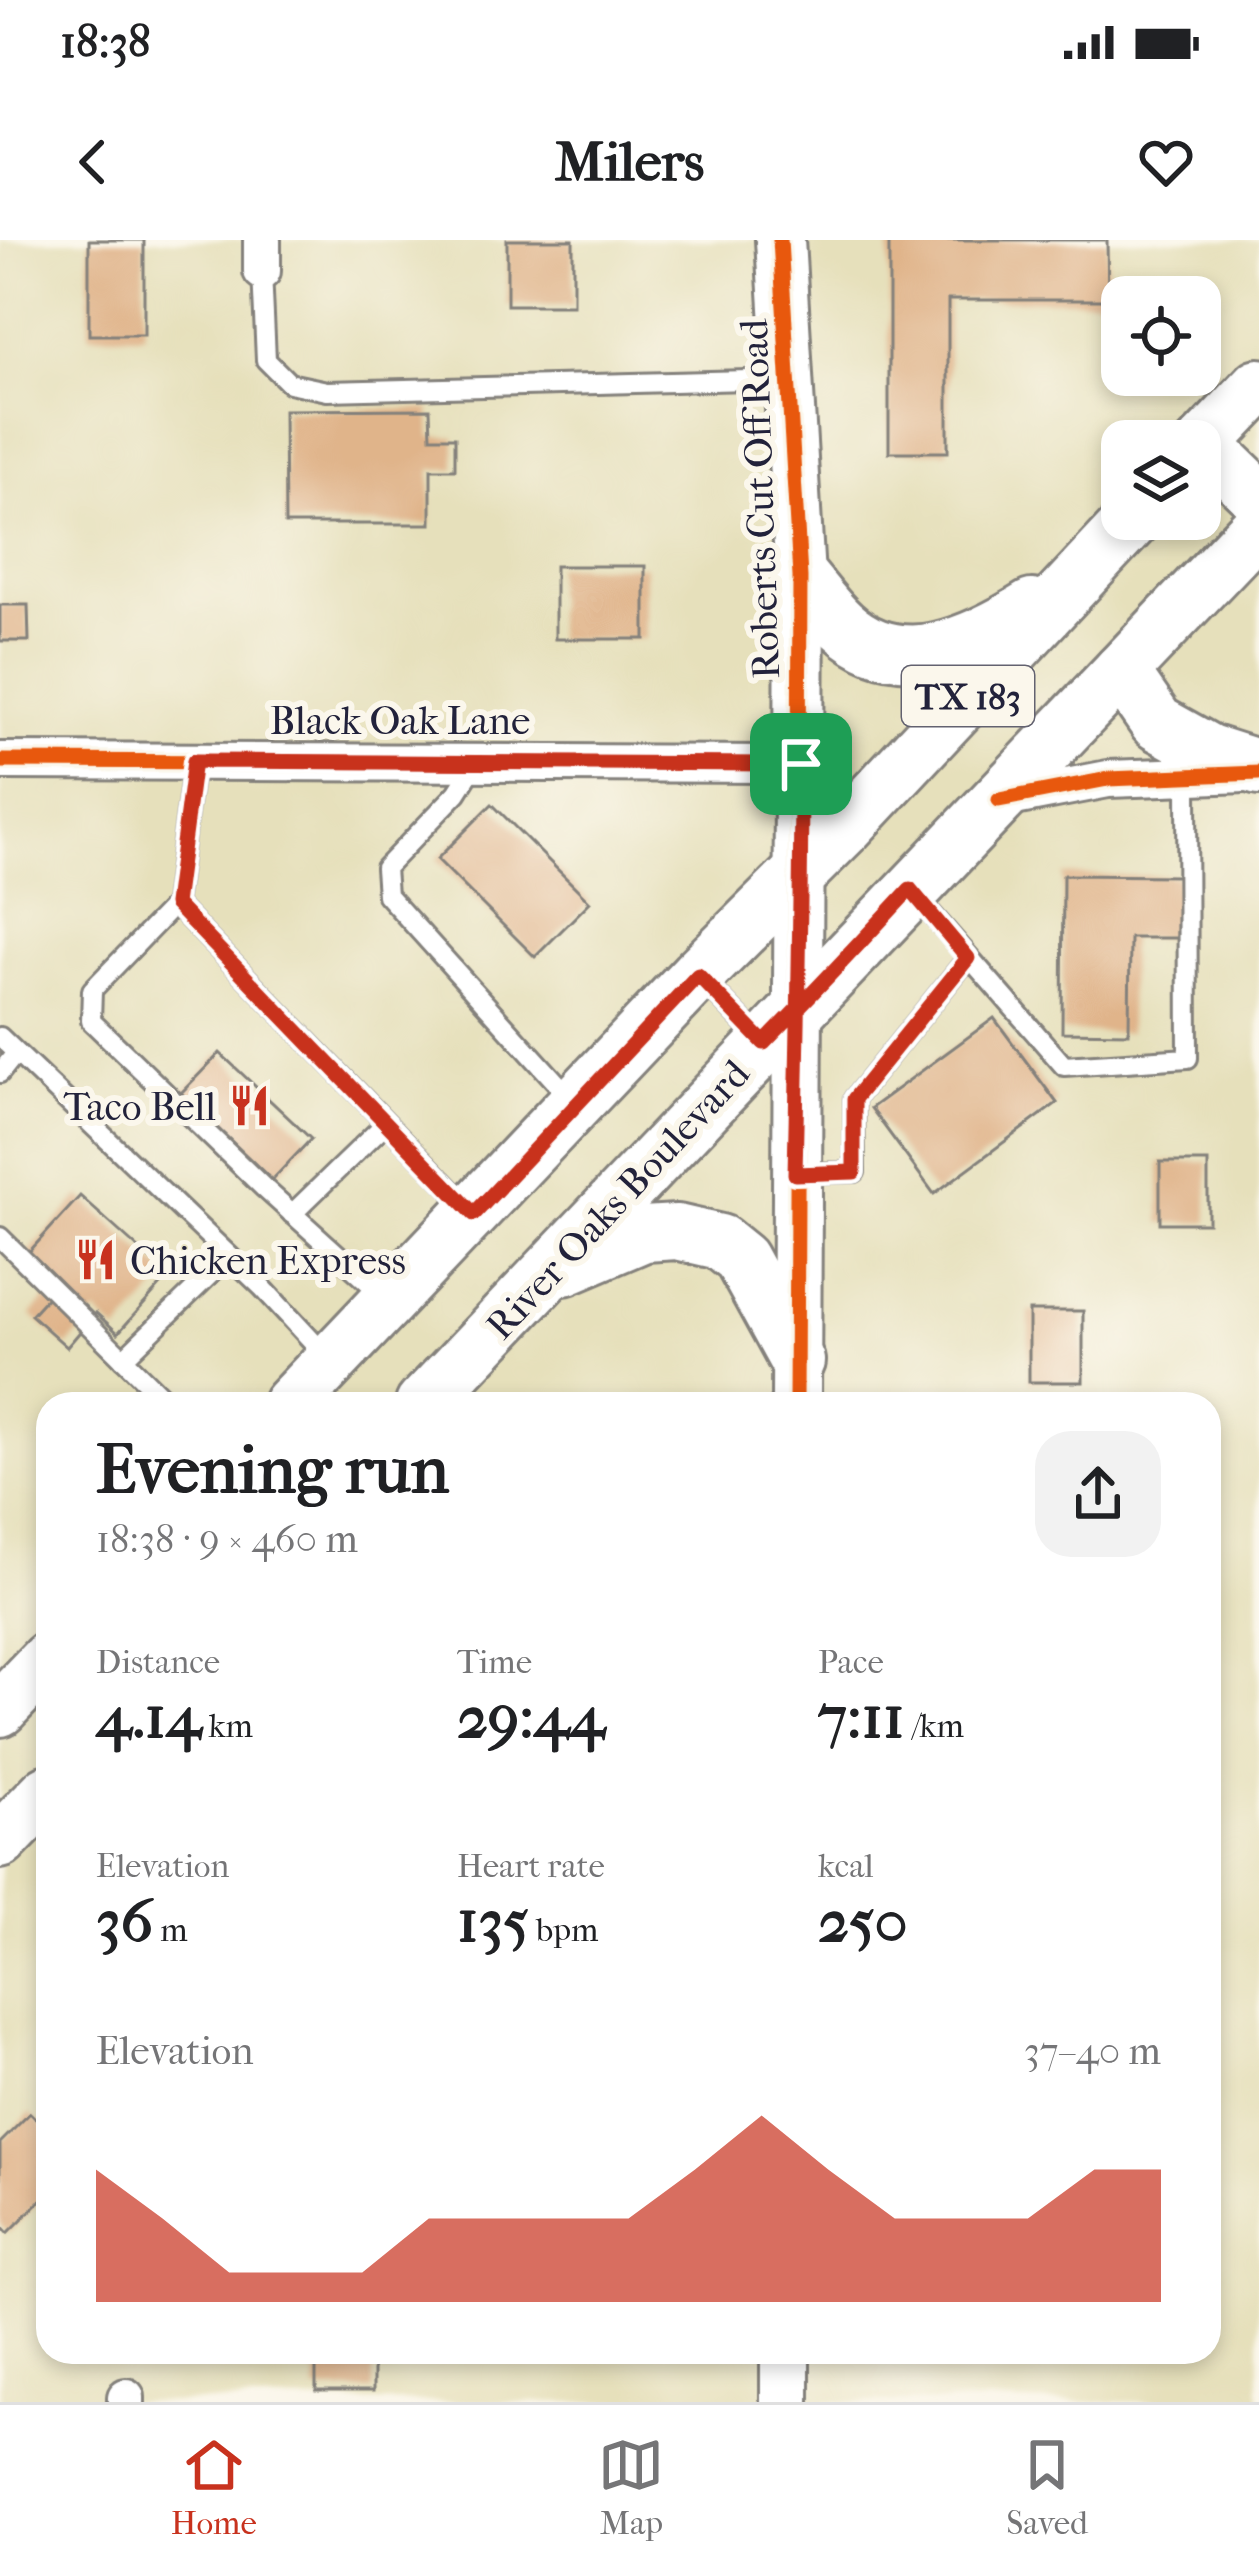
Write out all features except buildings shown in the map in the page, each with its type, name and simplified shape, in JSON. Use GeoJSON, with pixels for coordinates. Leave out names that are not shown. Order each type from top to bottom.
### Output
{"type":"FeatureCollection","features":[{"type":"Feature","properties":{"kind":"main road"},"geometry":{"type":"LineString","coordinates":[[1221,426],[1259,386]]}},
{"type":"Feature","properties":{"kind":"main road"},"geometry":{"type":"LineString","coordinates":[[1221,463],[1259,497]]}},
{"type":"Feature","properties":{"kind":"main road","name":"River Oaks Boulevard"},"geometry":{"type":"LineString","coordinates":[[434,1392],[1259,526]]}},
{"type":"Feature","properties":{"kind":"main road","name":"TX 183"},"geometry":{"type":"LineString","coordinates":[[301,1392],[1115,540]]}},
{"type":"Feature","properties":{"kind":"main road"},"geometry":{"type":"LineString","coordinates":[[800,577],[845,628],[880,648],[927,654],[983,638],[1080,578]]}},
{"type":"Feature","properties":{"kind":"main road"},"geometry":{"type":"LineString","coordinates":[[1121,671],[1157,723],[1209,752],[1259,771]]}},
{"type":"Feature","properties":{"kind":"main road"},"geometry":{"type":"LineString","coordinates":[[545,1275],[644,1234],[677,1232],[720,1242],[741,1259],[796,1382]]}},
{"type":"Feature","properties":{"kind":"main road"},"geometry":{"type":"LineString","coordinates":[[0,1709],[36,1672]]}},
{"type":"Feature","properties":{"kind":"street","name":"Roberts Cut Off Road"},"geometry":{"type":"LineString","coordinates":[[780,240],[800,577],[801,873],[781,1026],[795,1174],[796,1382]]}},
{"type":"Feature","properties":{"kind":"street","name":"Black Oak Lane"},"geometry":{"type":"LineString","coordinates":[[0,760],[801,764]]}},
{"type":"Feature","properties":{"kind":"street"},"geometry":{"type":"LineString","coordinates":[[999,800],[1108,779],[1259,771]]}},
{"type":"Feature","properties":{"kind":"street"},"geometry":{"type":"LineString","coordinates":[[785,2364],[785,2402]]}},
{"type":"Feature","properties":{"kind":"lane"},"geometry":{"type":"LineString","coordinates":[[262,255],[266,360],[290,383],[327,391],[788,380]]}},
{"type":"Feature","properties":{"kind":"lane"},"geometry":{"type":"LineString","coordinates":[[194,761],[175,904],[92,990],[92,1021],[292,1214],[390,1301]]}},
{"type":"Feature","properties":{"kind":"lane"},"geometry":{"type":"LineString","coordinates":[[476,763],[457,793],[385,868],[387,895],[577,1105]]}},
{"type":"Feature","properties":{"kind":"lane"},"geometry":{"type":"LineString","coordinates":[[910,889],[1064,1066],[1187,1058],[1187,776]]}},
{"type":"Feature","properties":{"kind":"lane"},"geometry":{"type":"LineString","coordinates":[[175,904],[474,1214]]}},
{"type":"Feature","properties":{"kind":"lane"},"geometry":{"type":"LineString","coordinates":[[795,1174],[854,1172],[854,1099],[968,958]]}},
{"type":"Feature","properties":{"kind":"lane"},"geometry":{"type":"LineString","coordinates":[[698,975],[781,1026]]}},
{"type":"Feature","properties":{"kind":"lane"},"geometry":{"type":"LineString","coordinates":[[0,1037],[229,1256],[330,1360]]}},
{"type":"Feature","properties":{"kind":"lane"},"geometry":{"type":"LineString","coordinates":[[0,1073],[16,1053]]}},
{"type":"Feature","properties":{"kind":"lane"},"geometry":{"type":"LineString","coordinates":[[292,1214],[386,1123]]}},
{"type":"Feature","properties":{"kind":"lane"},"geometry":{"type":"LineString","coordinates":[[0,1237],[157,1392]]}},
{"type":"Feature","properties":{"kind":"lane"},"geometry":{"type":"LineString","coordinates":[[123,1359],[229,1256]]}},
{"type":"Feature","properties":{"kind":"cycle path"},"geometry":{"type":"LineString","coordinates":[[780,240],[800,577],[796,1392]]}},
{"type":"Feature","properties":{"kind":"cycle path"},"geometry":{"type":"LineString","coordinates":[[0,761],[801,764]]}},
{"type":"Feature","properties":{"kind":"cycle path"},"geometry":{"type":"LineString","coordinates":[[999,800],[1108,779],[1259,773]]}},
{"type":"Feature","properties":{"kind":"place","name":"Taco Bell"},"geometry":{"type":"Point","coordinates":[250,1106]}},
{"type":"Feature","properties":{"kind":"place","name":"Chicken Express"},"geometry":{"type":"Point","coordinates":[96,1260]}},
{"type":"Feature","properties":{"kind":"route"},"geometry":{"type":"LineString","coordinates":[[801,764],[194,761],[175,904],[474,1214],[698,975],[764,1043],[798,1009],[910,889],[968,958],[854,1099],[854,1172],[795,1174],[798,1009],[801,873],[801,764]]}}]}
